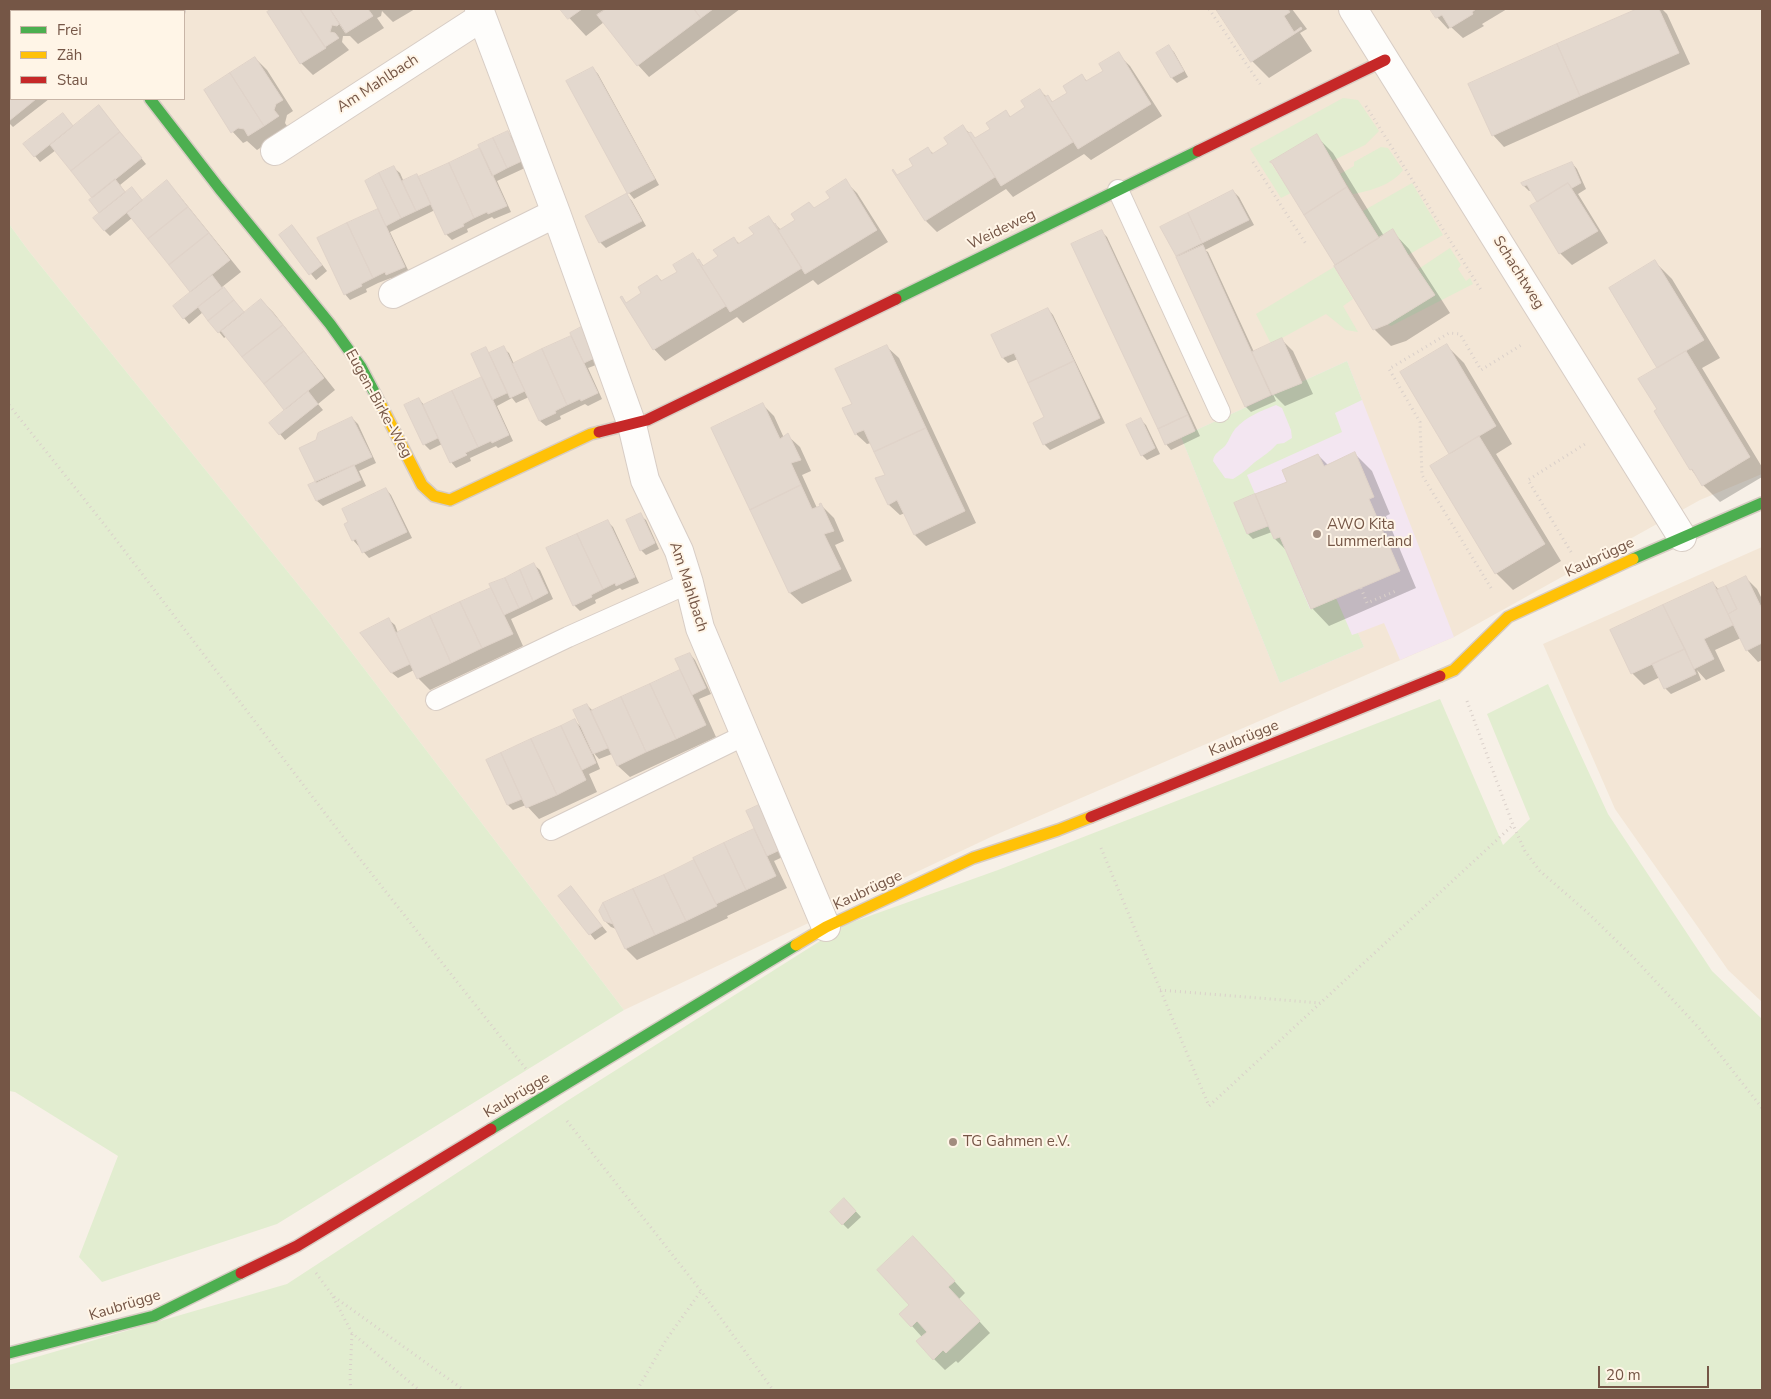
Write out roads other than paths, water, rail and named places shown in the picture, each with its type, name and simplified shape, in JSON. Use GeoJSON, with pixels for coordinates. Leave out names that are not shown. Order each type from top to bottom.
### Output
{"type":"FeatureCollection","features":[{"type":"Feature","properties":{"kind":"street","name":"Schachtweg"},"geometry":{"type":"LineString","coordinates":[[1353,9],[1682,537]]}},
{"type":"Feature","properties":{"kind":"street","name":"Am Mahlbach"},"geometry":{"type":"LineString","coordinates":[[275,151],[480,13],[556,214],[632,425],[645,480],[679,551],[700,628],[826,927]]}},
{"type":"Feature","properties":{"kind":"street","name":"Weideweg"},"geometry":{"type":"LineString","coordinates":[[632,425],[647,420],[1385,60]]}},
{"type":"Feature","properties":{"kind":"street","name":"Eugen-Birke-Weg"},"geometry":{"type":"LineString","coordinates":[[151,100],[219,188],[330,324],[356,360],[422,485],[429,493],[439,499],[450,500],[592,434],[632,425]]}},
{"type":"Feature","properties":{"kind":"street"},"geometry":{"type":"LineString","coordinates":[[393,294],[556,214]]}},
{"type":"Feature","properties":{"kind":"street","name":"Kaubrügge"},"geometry":{"type":"LineString","coordinates":[[9,1353],[154,1316],[297,1246],[826,927],[973,858],[1058,830],[1454,670],[1508,617],[1682,537],[1762,503]]}},
{"type":"Feature","properties":{"kind":"lane"},"geometry":{"type":"LineString","coordinates":[[1118,190],[1220,412]]}},
{"type":"Feature","properties":{"kind":"lane"},"geometry":{"type":"LineString","coordinates":[[436,700],[689,583]]}},
{"type":"Feature","properties":{"kind":"lane"},"geometry":{"type":"LineString","coordinates":[[551,830],[745,735]]}},
{"type":"Feature","properties":{"kind":"place","name":"AWO Kita Lummerland"},"geometry":{"type":"Point","coordinates":[1317,534]}},
{"type":"Feature","properties":{"kind":"place","name":"TG Gahmen e.V."},"geometry":{"type":"Point","coordinates":[953,1142]}}]}
